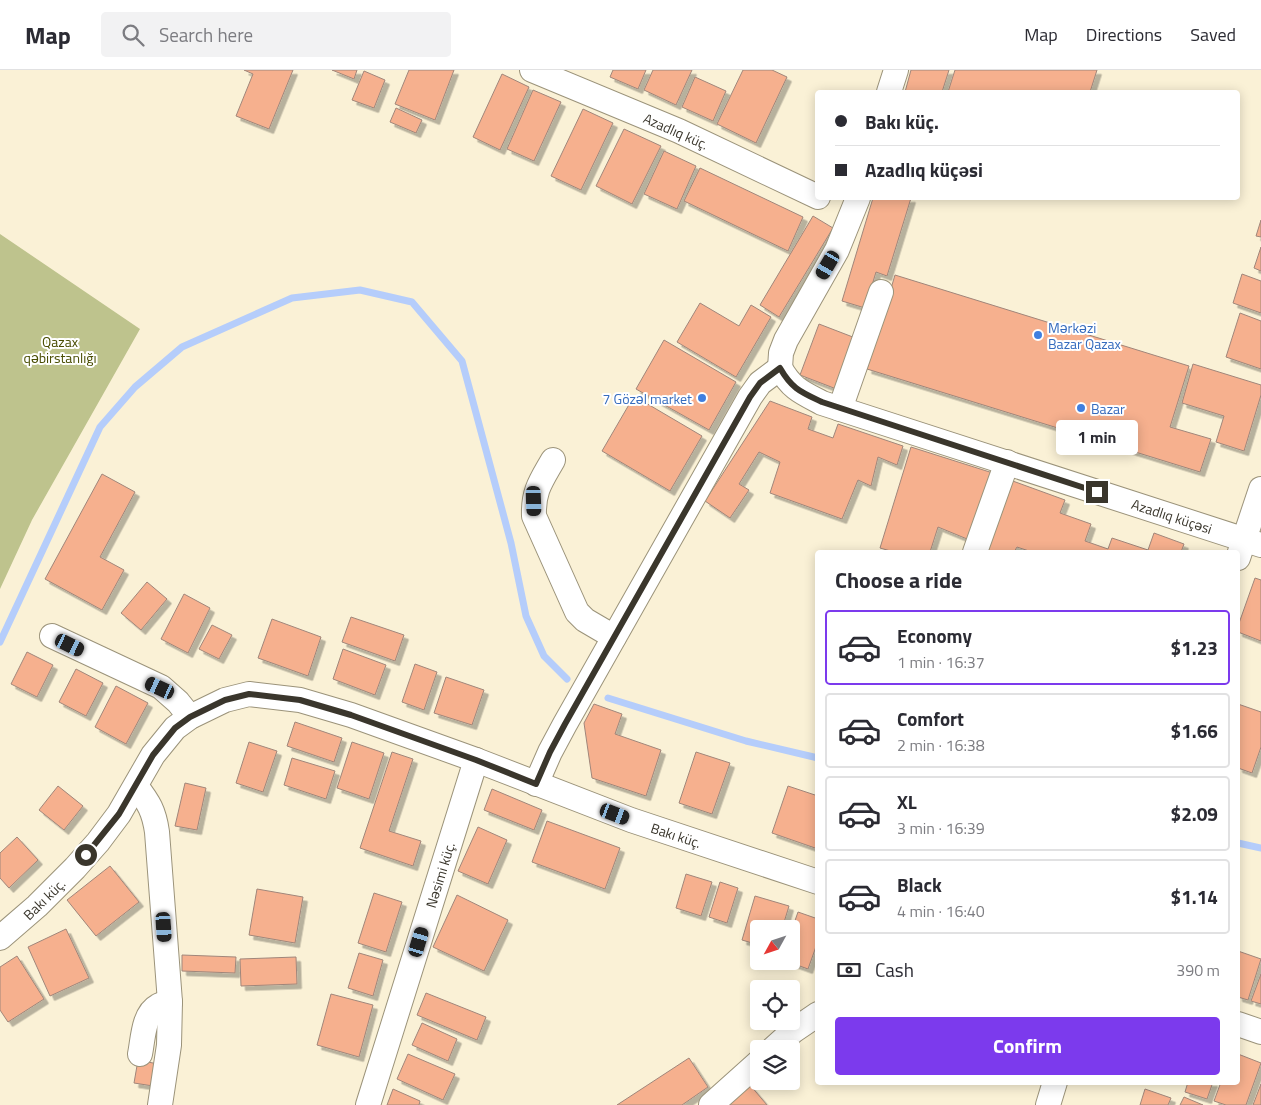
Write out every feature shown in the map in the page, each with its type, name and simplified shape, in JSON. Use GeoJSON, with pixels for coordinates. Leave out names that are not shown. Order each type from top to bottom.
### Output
{"type":"FeatureCollection","features":[{"type":"Feature","properties":{"kind":"street","name":"Azadlıq küç."},"geometry":{"type":"LineString","coordinates":[[532,70],[679,131],[815,196]]}},
{"type":"Feature","properties":{"kind":"street"},"geometry":{"type":"LineString","coordinates":[[890,90],[896,70]]}},
{"type":"Feature","properties":{"kind":"street","name":"Azadlıq küç."},"geometry":{"type":"LineString","coordinates":[[831,200],[856,206]]}},
{"type":"Feature","properties":{"kind":"street"},"geometry":{"type":"LineString","coordinates":[[536,784],[550,752],[750,397],[760,383],[780,368],[781,353],[786,340],[837,250],[856,206]]}},
{"type":"Feature","properties":{"kind":"street"},"geometry":{"type":"LineString","coordinates":[[840,408],[881,292]]}},
{"type":"Feature","properties":{"kind":"street","name":"Azadlıq küçəsi"},"geometry":{"type":"LineString","coordinates":[[780,368],[789,383],[801,392],[822,402],[1007,462],[1248,547]]}},
{"type":"Feature","properties":{"kind":"street"},"geometry":{"type":"LineString","coordinates":[[553,460],[536,492],[534,516],[577,612],[585,620],[614,637]]}},
{"type":"Feature","properties":{"kind":"street"},"geometry":{"type":"LineString","coordinates":[[975,550],[1007,462]]}},
{"type":"Feature","properties":{"kind":"street"},"geometry":{"type":"LineString","coordinates":[[1248,547],[1261,489]]}},
{"type":"Feature","properties":{"kind":"street"},"geometry":{"type":"LineString","coordinates":[[52,636],[160,688],[178,702],[190,717]]}},
{"type":"Feature","properties":{"kind":"street","name":"Bakı küç."},"geometry":{"type":"LineString","coordinates":[[0,938],[37,906],[75,868],[114,821],[153,755],[175,728],[190,717],[225,700],[249,694],[300,700],[351,715],[476,760],[631,820],[815,881]]}},
{"type":"Feature","properties":{"kind":"street","name":"Nəsimi küç."},"geometry":{"type":"LineString","coordinates":[[368,1105],[476,760]]}},
{"type":"Feature","properties":{"kind":"street"},"geometry":{"type":"LineString","coordinates":[[136,786],[154,815],[157,832],[170,1002],[169,1045],[160,1105]]}},
{"type":"Feature","properties":{"kind":"street"},"geometry":{"type":"LineString","coordinates":[[140,1054],[145,1026],[150,1015],[156,1007],[170,1002]]}},
{"type":"Feature","properties":{"kind":"street"},"geometry":{"type":"LineString","coordinates":[[783,1040],[815,1016]]}},
{"type":"Feature","properties":{"kind":"street"},"geometry":{"type":"LineString","coordinates":[[1240,1025],[1261,1032]]}},
{"type":"Feature","properties":{"kind":"street"},"geometry":{"type":"LineString","coordinates":[[711,1105],[750,1070]]}},
{"type":"Feature","properties":{"kind":"street"},"geometry":{"type":"LineString","coordinates":[[1048,1105],[1054,1085]]}},
{"type":"Feature","properties":{"kind":"green space","name":"Qazax qəbirstanlığı"},"geometry":{"type":"Polygon","coordinates":[[[0,234],[140,329],[32,520],[0,589],[0,234]]]}},
{"type":"Feature","properties":{"kind":"building"},"geometry":{"type":"Polygon","coordinates":[[[244,70],[293,70],[269,129],[236,116],[253,74],[244,70]]]}},
{"type":"Feature","properties":{"kind":"building"},"geometry":{"type":"Polygon","coordinates":[[[332,70],[357,70],[354,79],[332,70]]]}},
{"type":"Feature","properties":{"kind":"building"},"geometry":{"type":"Polygon","coordinates":[[[409,70],[454,70],[435,120],[395,104],[409,70]]]}},
{"type":"Feature","properties":{"kind":"building"},"geometry":{"type":"Polygon","coordinates":[[[613,70],[646,70],[638,89],[610,77],[613,70]]]}},
{"type":"Feature","properties":{"kind":"building"},"geometry":{"type":"Polygon","coordinates":[[[653,70],[692,70],[676,105],[644,90],[653,70]]]}},
{"type":"Feature","properties":{"kind":"building"},"geometry":{"type":"Polygon","coordinates":[[[743,70],[772,70],[787,77],[756,143],[717,124],[743,70]]]}},
{"type":"Feature","properties":{"kind":"building"},"geometry":{"type":"Polygon","coordinates":[[[911,70],[949,70],[943,90],[906,90],[911,70]]]}},
{"type":"Feature","properties":{"kind":"building"},"geometry":{"type":"Polygon","coordinates":[[[955,70],[1097,70],[1091,90],[949,90],[955,70]]]}},
{"type":"Feature","properties":{"kind":"building"},"geometry":{"type":"Polygon","coordinates":[[[364,71],[385,80],[374,108],[352,100],[364,71]]]}},
{"type":"Feature","properties":{"kind":"building"},"geometry":{"type":"Polygon","coordinates":[[[502,74],[529,87],[500,150],[473,137],[502,74]]]}},
{"type":"Feature","properties":{"kind":"building"},"geometry":{"type":"Polygon","coordinates":[[[695,77],[726,91],[713,121],[682,107],[695,77]]]}},
{"type":"Feature","properties":{"kind":"building"},"geometry":{"type":"Polygon","coordinates":[[[533,90],[561,102],[534,161],[507,149],[533,90]]]}},
{"type":"Feature","properties":{"kind":"building"},"geometry":{"type":"Polygon","coordinates":[[[396,108],[422,120],[416,133],[390,122],[396,108]]]}},
{"type":"Feature","properties":{"kind":"building"},"geometry":{"type":"Polygon","coordinates":[[[583,109],[613,123],[581,190],[551,176],[583,109]]]}},
{"type":"Feature","properties":{"kind":"building"},"geometry":{"type":"Polygon","coordinates":[[[624,129],[661,146],[632,204],[596,186],[624,129]]]}},
{"type":"Feature","properties":{"kind":"building"},"geometry":{"type":"Polygon","coordinates":[[[664,151],[696,166],[677,209],[644,194],[664,151]]]}},
{"type":"Feature","properties":{"kind":"building"},"geometry":{"type":"Polygon","coordinates":[[[700,168],[803,217],[788,251],[684,201],[700,168]]]}},
{"type":"Feature","properties":{"kind":"building"},"geometry":{"type":"Polygon","coordinates":[[[872,200],[910,200],[887,276],[876,272],[865,308],[842,301],[872,200]]]}},
{"type":"Feature","properties":{"kind":"building"},"geometry":{"type":"Polygon","coordinates":[[[813,216],[833,228],[779,317],[760,305],[813,216]]]}},
{"type":"Feature","properties":{"kind":"building"},"geometry":{"type":"Polygon","coordinates":[[[1261,220],[1261,237],[1256,236],[1261,220]]]}},
{"type":"Feature","properties":{"kind":"building"},"geometry":{"type":"Polygon","coordinates":[[[1261,247],[1261,271],[1254,268],[1261,247]]]}},
{"type":"Feature","properties":{"kind":"building"},"geometry":{"type":"Polygon","coordinates":[[[1242,274],[1261,281],[1261,313],[1233,303],[1242,274]]]}},
{"type":"Feature","properties":{"kind":"building"},"geometry":{"type":"Polygon","coordinates":[[[895,275],[1189,366],[1170,427],[1211,439],[1200,472],[867,369],[895,275]]]}},
{"type":"Feature","properties":{"kind":"building"},"geometry":{"type":"Polygon","coordinates":[[[700,303],[739,326],[751,305],[771,317],[736,377],[677,342],[700,303]]]}},
{"type":"Feature","properties":{"kind":"building"},"geometry":{"type":"Polygon","coordinates":[[[1240,313],[1261,321],[1261,369],[1226,357],[1240,313]]]}},
{"type":"Feature","properties":{"kind":"building"},"geometry":{"type":"Polygon","coordinates":[[[819,324],[858,339],[839,390],[800,375],[819,324]]]}},
{"type":"Feature","properties":{"kind":"building"},"geometry":{"type":"Polygon","coordinates":[[[664,340],[736,382],[709,430],[636,389],[664,340]]]}},
{"type":"Feature","properties":{"kind":"building"},"geometry":{"type":"Polygon","coordinates":[[[1193,364],[1261,385],[1261,395],[1244,451],[1216,442],[1224,416],[1182,403],[1193,364]]]}},
{"type":"Feature","properties":{"kind":"building"},"geometry":{"type":"Polygon","coordinates":[[[634,396],[702,436],[670,491],[602,451],[634,396]]]}},
{"type":"Feature","properties":{"kind":"building"},"geometry":{"type":"Polygon","coordinates":[[[770,401],[812,417],[808,429],[833,438],[838,424],[903,446],[897,465],[878,457],[871,486],[858,480],[842,519],[770,493],[780,462],[759,452],[739,484],[749,490],[730,518],[705,501],[770,401]]]}},
{"type":"Feature","properties":{"kind":"building"},"geometry":{"type":"Polygon","coordinates":[[[911,447],[996,474],[972,541],[938,527],[931,550],[887,550],[880,548],[911,447]]]}},
{"type":"Feature","properties":{"kind":"building"},"geometry":{"type":"Polygon","coordinates":[[[102,474],[135,492],[100,557],[124,570],[102,610],[45,579],[102,474]]]}},
{"type":"Feature","properties":{"kind":"building"},"geometry":{"type":"Polygon","coordinates":[[[1010,480],[1065,500],[1060,513],[1091,524],[1085,541],[1108,549],[1112,538],[1148,550],[1026,550],[1017,547],[1015,550],[985,550],[1010,480]]]}},
{"type":"Feature","properties":{"kind":"building"},"geometry":{"type":"Polygon","coordinates":[[[1154,533],[1184,544],[1182,550],[1148,550],[1154,533]]]}},
{"type":"Feature","properties":{"kind":"building"},"geometry":{"type":"Polygon","coordinates":[[[1255,578],[1261,580],[1261,641],[1240,633],[1240,620],[1255,578]]]}},
{"type":"Feature","properties":{"kind":"building"},"geometry":{"type":"Polygon","coordinates":[[[147,582],[167,599],[141,630],[121,613],[147,582]]]}},
{"type":"Feature","properties":{"kind":"building"},"geometry":{"type":"Polygon","coordinates":[[[184,594],[210,608],[188,653],[161,639],[184,594]]]}},
{"type":"Feature","properties":{"kind":"building"},"geometry":{"type":"Polygon","coordinates":[[[351,617],[404,635],[395,661],[342,642],[351,617]]]}},
{"type":"Feature","properties":{"kind":"building"},"geometry":{"type":"Polygon","coordinates":[[[272,619],[321,637],[308,676],[258,658],[272,619]]]}},
{"type":"Feature","properties":{"kind":"building"},"geometry":{"type":"Polygon","coordinates":[[[212,625],[232,635],[219,659],[199,649],[212,625]]]}},
{"type":"Feature","properties":{"kind":"building"},"geometry":{"type":"Polygon","coordinates":[[[343,649],[386,665],[375,695],[333,679],[343,649]]]}},
{"type":"Feature","properties":{"kind":"building"},"geometry":{"type":"Polygon","coordinates":[[[27,652],[53,665],[37,697],[11,684],[27,652]]]}},
{"type":"Feature","properties":{"kind":"building"},"geometry":{"type":"Polygon","coordinates":[[[415,664],[437,672],[424,710],[402,702],[415,664]]]}},
{"type":"Feature","properties":{"kind":"building"},"geometry":{"type":"Polygon","coordinates":[[[76,669],[103,683],[86,716],[59,702],[76,669]]]}},
{"type":"Feature","properties":{"kind":"building"},"geometry":{"type":"Polygon","coordinates":[[[446,677],[484,690],[472,725],[434,713],[446,677]]]}},
{"type":"Feature","properties":{"kind":"building"},"geometry":{"type":"Polygon","coordinates":[[[116,686],[148,703],[126,744],[95,727],[116,686]]]}},
{"type":"Feature","properties":{"kind":"building"},"geometry":{"type":"Polygon","coordinates":[[[594,704],[622,714],[615,734],[661,750],[646,796],[592,778],[584,723],[594,704]]]}},
{"type":"Feature","properties":{"kind":"building"},"geometry":{"type":"Polygon","coordinates":[[[1240,705],[1261,712],[1261,747],[1252,773],[1240,769],[1240,705]]]}},
{"type":"Feature","properties":{"kind":"building"},"geometry":{"type":"Polygon","coordinates":[[[295,722],[342,738],[334,762],[287,746],[295,722]]]}},
{"type":"Feature","properties":{"kind":"building"},"geometry":{"type":"Polygon","coordinates":[[[249,742],[277,751],[263,792],[236,783],[249,742]]]}},
{"type":"Feature","properties":{"kind":"building"},"geometry":{"type":"Polygon","coordinates":[[[352,742],[384,753],[369,799],[337,788],[352,742]]]}},
{"type":"Feature","properties":{"kind":"building"},"geometry":{"type":"Polygon","coordinates":[[[392,752],[413,759],[389,831],[421,841],[413,866],[360,848],[392,752]]]}},
{"type":"Feature","properties":{"kind":"building"},"geometry":{"type":"Polygon","coordinates":[[[696,752],[730,763],[712,814],[679,803],[696,752]]]}},
{"type":"Feature","properties":{"kind":"building"},"geometry":{"type":"Polygon","coordinates":[[[292,758],[335,771],[326,799],[284,785],[292,758]]]}},
{"type":"Feature","properties":{"kind":"building"},"geometry":{"type":"Polygon","coordinates":[[[185,783],[206,788],[197,830],[175,826],[185,783]]]}},
{"type":"Feature","properties":{"kind":"building"},"geometry":{"type":"Polygon","coordinates":[[[58,786],[83,806],[64,830],[39,810],[58,786]]]}},
{"type":"Feature","properties":{"kind":"building"},"geometry":{"type":"Polygon","coordinates":[[[788,786],[815,795],[815,848],[772,833],[788,786]]]}},
{"type":"Feature","properties":{"kind":"building"},"geometry":{"type":"Polygon","coordinates":[[[492,789],[542,810],[534,830],[484,810],[492,789]]]}},
{"type":"Feature","properties":{"kind":"building"},"geometry":{"type":"Polygon","coordinates":[[[547,821],[620,848],[605,889],[532,862],[547,821]]]}},
{"type":"Feature","properties":{"kind":"building"},"geometry":{"type":"Polygon","coordinates":[[[478,827],[507,840],[488,884],[458,871],[478,827]]]}},
{"type":"Feature","properties":{"kind":"building"},"geometry":{"type":"Polygon","coordinates":[[[17,837],[38,860],[9,888],[0,878],[0,853],[17,837]]]}},
{"type":"Feature","properties":{"kind":"building"},"geometry":{"type":"Polygon","coordinates":[[[110,866],[139,902],[96,936],[67,900],[110,866]]]}},
{"type":"Feature","properties":{"kind":"building"},"geometry":{"type":"Polygon","coordinates":[[[686,874],[712,882],[701,916],[676,908],[686,874]]]}},
{"type":"Feature","properties":{"kind":"building"},"geometry":{"type":"Polygon","coordinates":[[[720,882],[738,888],[727,923],[709,917],[720,882]]]}},
{"type":"Feature","properties":{"kind":"building"},"geometry":{"type":"Polygon","coordinates":[[[257,889],[303,897],[295,943],[249,935],[257,889]]]}},
{"type":"Feature","properties":{"kind":"building"},"geometry":{"type":"Polygon","coordinates":[[[374,893],[402,902],[386,952],[358,943],[374,893]]]}},
{"type":"Feature","properties":{"kind":"building"},"geometry":{"type":"Polygon","coordinates":[[[457,895],[508,920],[484,971],[433,947],[457,895]]]}},
{"type":"Feature","properties":{"kind":"building"},"geometry":{"type":"Polygon","coordinates":[[[755,896],[789,906],[785,920],[750,920],[750,942],[742,940],[755,896]]]}},
{"type":"Feature","properties":{"kind":"building"},"geometry":{"type":"Polygon","coordinates":[[[798,912],[815,918],[815,949],[808,969],[800,966],[800,920],[795,920],[798,912]]]}},
{"type":"Feature","properties":{"kind":"building"},"geometry":{"type":"Polygon","coordinates":[[[66,929],[89,978],[50,996],[28,947],[66,929]]]}},
{"type":"Feature","properties":{"kind":"building"},"geometry":{"type":"Polygon","coordinates":[[[1240,952],[1261,959],[1248,1000],[1240,998],[1240,952]]]}},
{"type":"Feature","properties":{"kind":"building"},"geometry":{"type":"Polygon","coordinates":[[[359,953],[383,960],[373,996],[348,988],[359,953]]]}},
{"type":"Feature","properties":{"kind":"building"},"geometry":{"type":"Polygon","coordinates":[[[182,955],[236,957],[235,973],[182,971],[182,955]]]}},
{"type":"Feature","properties":{"kind":"building"},"geometry":{"type":"Polygon","coordinates":[[[17,956],[44,999],[8,1022],[0,1010],[0,967],[17,956]]]}},
{"type":"Feature","properties":{"kind":"building"},"geometry":{"type":"Polygon","coordinates":[[[296,957],[297,984],[241,986],[240,959],[296,957]]]}},
{"type":"Feature","properties":{"kind":"building"},"geometry":{"type":"Polygon","coordinates":[[[1261,974],[1261,1004],[1251,1001],[1261,974]]]}},
{"type":"Feature","properties":{"kind":"building"},"geometry":{"type":"Polygon","coordinates":[[[426,993],[486,1017],[477,1040],[417,1015],[426,993]]]}},
{"type":"Feature","properties":{"kind":"building"},"geometry":{"type":"Polygon","coordinates":[[[331,994],[373,1005],[359,1057],[317,1045],[331,994]]]}},
{"type":"Feature","properties":{"kind":"building"},"geometry":{"type":"Polygon","coordinates":[[[422,1023],[457,1039],[448,1061],[412,1045],[422,1023]]]}},
{"type":"Feature","properties":{"kind":"building"},"geometry":{"type":"Polygon","coordinates":[[[408,1054],[455,1074],[443,1100],[397,1079],[408,1054]]]}},
{"type":"Feature","properties":{"kind":"building"},"geometry":{"type":"Polygon","coordinates":[[[1240,1055],[1261,1063],[1246,1105],[1226,1105],[1214,1101],[1220,1085],[1240,1085],[1240,1055]]]}},
{"type":"Feature","properties":{"kind":"building"},"geometry":{"type":"Polygon","coordinates":[[[689,1058],[708,1087],[682,1105],[617,1105],[689,1058]]]}},
{"type":"Feature","properties":{"kind":"building"},"geometry":{"type":"Polygon","coordinates":[[[138,1060],[158,1064],[153,1086],[134,1083],[138,1060]]]}},
{"type":"Feature","properties":{"kind":"building"},"geometry":{"type":"Polygon","coordinates":[[[1261,1084],[1261,1105],[1253,1105],[1261,1084]]]}},
{"type":"Feature","properties":{"kind":"building"},"geometry":{"type":"Polygon","coordinates":[[[750,1085],[750,1090],[754,1090],[767,1105],[728,1105],[750,1085]]]}},
{"type":"Feature","properties":{"kind":"building"},"geometry":{"type":"Polygon","coordinates":[[[1187,1085],[1212,1085],[1207,1099],[1185,1092],[1187,1085]]]}},
{"type":"Feature","properties":{"kind":"building"},"geometry":{"type":"Polygon","coordinates":[[[393,1089],[420,1101],[419,1105],[387,1105],[393,1089]]]}},
{"type":"Feature","properties":{"kind":"building"},"geometry":{"type":"Polygon","coordinates":[[[1145,1089],[1171,1098],[1168,1105],[1140,1105],[1145,1089]]]}},
{"type":"Feature","properties":{"kind":"building"},"geometry":{"type":"Polygon","coordinates":[[[1184,1097],[1203,1105],[1180,1105],[1184,1097]]]}},
{"type":"Feature","properties":{"kind":"waterway"},"geometry":{"type":"LineString","coordinates":[[0,642],[100,427],[135,387],[182,347],[292,298],[360,290],[412,302],[462,361],[511,543],[526,616],[544,656],[567,679]]}},
{"type":"Feature","properties":{"kind":"waterway"},"geometry":{"type":"LineString","coordinates":[[608,698],[746,741],[815,757]]}},
{"type":"Feature","properties":{"kind":"waterway"},"geometry":{"type":"LineString","coordinates":[[1240,843],[1261,848]]}},
{"type":"Feature","properties":{"kind":"place","name":"Mərkəzi Bazar Qazax"},"geometry":{"type":"Point","coordinates":[1038,335]}},
{"type":"Feature","properties":{"kind":"place","name":"7 Gözəl market"},"geometry":{"type":"Point","coordinates":[702,398]}},
{"type":"Feature","properties":{"kind":"place","name":"Bazar"},"geometry":{"type":"Point","coordinates":[1081,408]}},
{"type":"Feature","properties":{"kind":"route"},"geometry":{"type":"LineString","coordinates":[[86,855],[119,814],[153,755],[175,728],[190,717],[225,700],[249,694],[300,700],[351,715],[476,760],[536,784],[565,724],[750,397],[760,383],[780,368],[789,383],[801,392],[822,402],[1097,492]]}}]}
